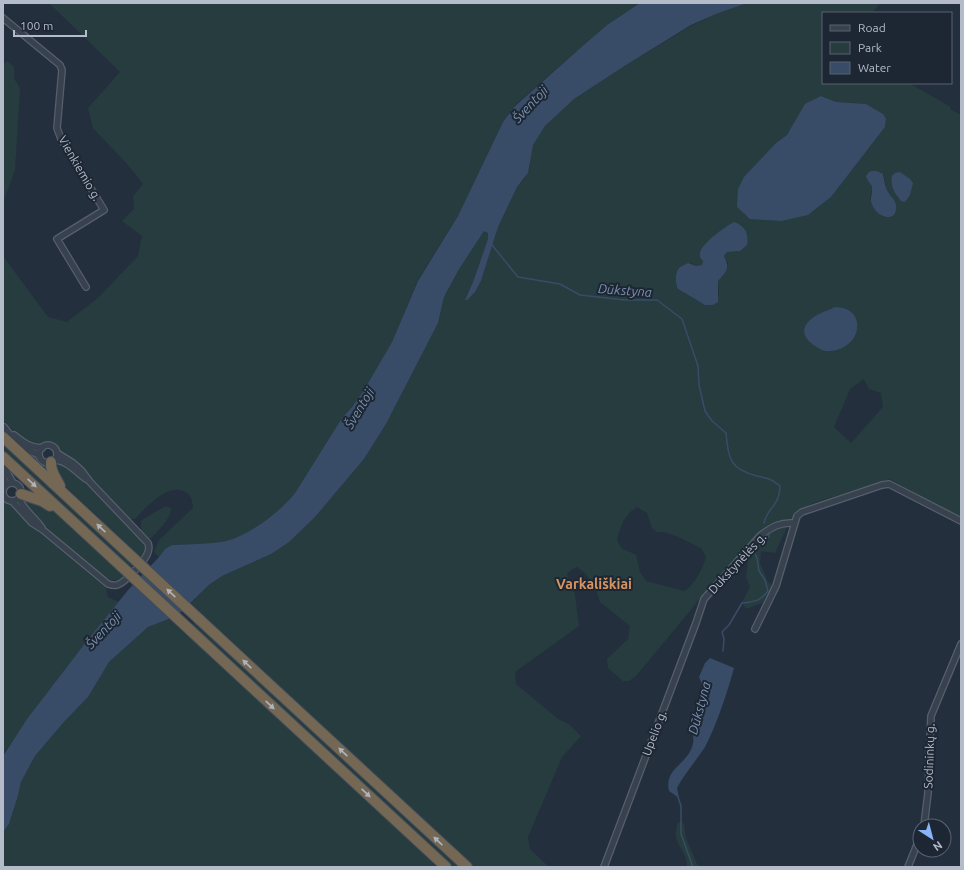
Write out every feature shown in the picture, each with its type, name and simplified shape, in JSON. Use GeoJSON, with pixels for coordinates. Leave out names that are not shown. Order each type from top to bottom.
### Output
{"type":"FeatureCollection","features":[{"type":"Feature","properties":{"kind":"highway"},"geometry":{"type":"LineString","coordinates":[[3,430],[68,497],[467,867]]}},
{"type":"Feature","properties":{"kind":"highway"},"geometry":{"type":"LineString","coordinates":[[3,457],[446,867]]}},
{"type":"Feature","properties":{"kind":"highway"},"geometry":{"type":"LineString","coordinates":[[53,461],[51,467],[53,474],[68,497]]}},
{"type":"Feature","properties":{"kind":"highway"},"geometry":{"type":"LineString","coordinates":[[20,496],[42,501],[68,517]]}},
{"type":"Feature","properties":{"kind":"street","name":"Vienkiemio g."},"geometry":{"type":"LineString","coordinates":[[3,18],[60,65],[62,70],[57,128],[61,139],[104,210],[57,239],[86,287]]}},
{"type":"Feature","properties":{"kind":"street"},"geometry":{"type":"LineString","coordinates":[[3,430],[28,446],[34,448],[42,448],[47,445],[52,446],[57,453],[73,462],[148,543],[146,558],[120,584],[113,586],[108,584],[43,530],[32,523],[12,501],[4,496],[3,490],[6,485],[13,482]]}},
{"type":"Feature","properties":{"kind":"street"},"geometry":{"type":"LineString","coordinates":[[3,430],[23,448],[39,455],[43,461],[60,460],[90,482]]}},
{"type":"Feature","properties":{"kind":"street"},"geometry":{"type":"LineString","coordinates":[[39,455],[42,448]]}},
{"type":"Feature","properties":{"kind":"street"},"geometry":{"type":"LineString","coordinates":[[53,461],[57,453]]}},
{"type":"Feature","properties":{"kind":"street"},"geometry":{"type":"LineString","coordinates":[[3,465],[13,482],[20,488],[20,496],[25,509],[43,530]]}},
{"type":"Feature","properties":{"kind":"street"},"geometry":{"type":"LineString","coordinates":[[3,474],[6,485]]}},
{"type":"Feature","properties":{"kind":"street"},"geometry":{"type":"LineString","coordinates":[[755,629],[776,586],[796,516],[802,512],[889,484],[961,521]]}},
{"type":"Feature","properties":{"kind":"street"},"geometry":{"type":"LineString","coordinates":[[12,501],[20,496]]}},
{"type":"Feature","properties":{"kind":"street","name":"Dukstynėlės g."},"geometry":{"type":"LineString","coordinates":[[704,599],[761,535],[772,527],[788,522],[794,523]]}},
{"type":"Feature","properties":{"kind":"street","name":"Upelio g."},"geometry":{"type":"LineString","coordinates":[[604,867],[704,599]]}},
{"type":"Feature","properties":{"kind":"street","name":"Sodininkų g."},"geometry":{"type":"LineString","coordinates":[[925,818],[928,793],[931,716],[961,644]]}},
{"type":"Feature","properties":{"kind":"street"},"geometry":{"type":"LineString","coordinates":[[908,867],[912,857]]}},
{"type":"Feature","properties":{"kind":"green space"},"geometry":{"type":"Polygon","coordinates":[[[49,3],[640,3],[607,25],[514,106],[503,122],[458,216],[418,280],[392,342],[364,390],[342,418],[295,493],[261,524],[241,536],[221,542],[172,545],[165,549],[159,557],[154,552],[159,540],[193,508],[192,500],[188,494],[177,490],[170,491],[157,498],[135,519],[130,519],[83,469],[62,453],[57,445],[54,443],[39,445],[31,444],[18,435],[3,420],[3,256],[48,317],[67,322],[99,297],[138,256],[142,236],[122,221],[134,209],[133,196],[143,184],[128,165],[93,128],[88,108],[120,72],[49,3]]]}},
{"type":"Feature","properties":{"kind":"green space"},"geometry":{"type":"Polygon","coordinates":[[[747,3],[880,3],[874,12],[822,12],[822,84],[911,84],[951,107],[950,109],[961,115],[961,519],[890,479],[813,503],[799,511],[787,527],[775,553],[761,551],[760,563],[768,582],[773,586],[762,603],[746,609],[742,602],[750,587],[746,577],[748,561],[745,557],[738,556],[718,577],[636,676],[629,681],[623,681],[608,668],[607,659],[628,639],[630,626],[600,602],[596,589],[586,574],[577,567],[571,570],[567,574],[575,595],[579,626],[515,672],[516,684],[558,719],[570,725],[581,736],[562,757],[528,837],[530,849],[549,867],[474,867],[191,603],[210,584],[222,576],[271,554],[315,517],[364,459],[386,424],[438,323],[444,297],[458,271],[484,231],[486,231],[488,233],[488,239],[465,300],[475,292],[481,281],[498,227],[517,187],[525,178],[530,166],[530,153],[533,145],[545,126],[574,99],[626,65],[691,26],[716,14],[747,3]],[[821,96],[787,135],[776,143],[808,215],[831,197],[885,127],[886,119],[866,104],[836,102],[821,96]],[[883,174],[871,184],[872,188],[870,200],[892,197],[887,191],[883,174]],[[700,251],[703,261],[702,265],[696,266],[691,263],[678,289],[705,305],[713,305],[719,295],[718,281],[724,274],[728,263],[724,256],[727,252],[740,251],[700,251]],[[864,379],[850,389],[834,427],[851,443],[883,407],[881,393],[869,389],[864,379]],[[637,507],[626,517],[622,525],[617,539],[620,546],[624,550],[636,555],[640,572],[646,581],[684,591],[688,589],[698,576],[705,561],[706,557],[701,548],[676,536],[664,532],[657,532],[652,528],[647,513],[637,507]]]}},
{"type":"Feature","properties":{"kind":"green space"},"geometry":{"type":"Polygon","coordinates":[[[7,61],[14,67],[14,78],[20,89],[15,170],[3,203],[3,65],[7,61]]]}},
{"type":"Feature","properties":{"kind":"green space"},"geometry":{"type":"Polygon","coordinates":[[[3,442],[134,565],[131,569],[3,452],[3,442]]]}},
{"type":"Feature","properties":{"kind":"green space"},"geometry":{"type":"Polygon","coordinates":[[[58,463],[69,469],[88,485],[139,536],[143,541],[144,546],[144,551],[141,557],[60,481],[55,464],[58,463]]]}},
{"type":"Feature","properties":{"kind":"green space"},"geometry":{"type":"Polygon","coordinates":[[[3,498],[11,504],[28,524],[106,588],[108,597],[119,602],[59,677],[3,755],[3,498]]]}},
{"type":"Feature","properties":{"kind":"green space"},"geometry":{"type":"Polygon","coordinates":[[[25,499],[47,506],[124,577],[117,580],[110,580],[98,573],[47,528],[24,503],[25,499]]]}},
{"type":"Feature","properties":{"kind":"green space"},"geometry":{"type":"Polygon","coordinates":[[[166,506],[171,508],[169,516],[157,532],[151,538],[148,538],[141,530],[141,521],[166,506]]]}},
{"type":"Feature","properties":{"kind":"green space"},"geometry":{"type":"Polygon","coordinates":[[[169,619],[409,840],[433,863],[435,867],[3,867],[3,832],[9,824],[21,782],[35,756],[63,723],[88,697],[109,662],[148,627],[169,619]]]}},
{"type":"Feature","properties":{"kind":"green space"},"geometry":{"type":"Polygon","coordinates":[[[195,621],[462,867],[451,867],[192,625],[195,621]]]}},
{"type":"Feature","properties":{"kind":"green space"},"geometry":{"type":"Polygon","coordinates":[[[681,821],[684,824],[686,838],[697,864],[700,867],[687,867],[685,855],[677,841],[676,835],[677,824],[681,821]]]}},
{"type":"Feature","properties":{"kind":"water","name":"Šventoji"},"geometry":{"type":"Polygon","coordinates":[[[640,3],[747,3],[691,25],[574,99],[545,126],[533,145],[528,173],[517,187],[498,227],[481,281],[475,292],[467,300],[465,300],[488,239],[488,233],[484,231],[458,271],[444,297],[438,323],[386,424],[364,459],[315,517],[289,542],[271,554],[222,576],[210,584],[181,612],[174,617],[148,627],[109,662],[88,697],[63,723],[35,756],[21,782],[9,824],[3,832],[3,756],[27,719],[86,642],[129,589],[165,549],[172,545],[221,542],[241,536],[261,524],[295,493],[342,418],[364,390],[392,342],[418,281],[458,216],[503,122],[514,107],[586,43],[607,25],[640,3]]]}},
{"type":"Feature","properties":{"kind":"water"},"geometry":{"type":"Polygon","coordinates":[[[821,96],[836,102],[866,104],[883,114],[886,119],[885,127],[831,197],[808,215],[781,221],[750,219],[737,207],[738,189],[744,177],[776,143],[787,135],[805,104],[821,96]]]}},
{"type":"Feature","properties":{"kind":"water"},"geometry":{"type":"Polygon","coordinates":[[[872,171],[877,171],[883,174],[887,190],[896,203],[894,215],[891,217],[885,217],[876,211],[872,203],[872,187],[866,176],[872,171]]]}},
{"type":"Feature","properties":{"kind":"water"},"geometry":{"type":"Polygon","coordinates":[[[900,172],[913,183],[910,195],[905,202],[901,201],[897,196],[892,183],[892,176],[895,173],[900,172]]]}},
{"type":"Feature","properties":{"kind":"water"},"geometry":{"type":"Polygon","coordinates":[[[734,222],[745,230],[747,234],[747,245],[740,251],[727,252],[724,256],[727,269],[718,281],[718,302],[713,305],[705,305],[678,289],[676,275],[680,267],[688,263],[696,266],[702,265],[703,261],[700,254],[702,249],[709,240],[734,222]]]}},
{"type":"Feature","properties":{"kind":"water"},"geometry":{"type":"Polygon","coordinates":[[[835,307],[845,309],[852,313],[856,318],[856,333],[846,346],[837,350],[824,351],[817,348],[806,338],[804,329],[812,318],[835,307]]]}},
{"type":"Feature","properties":{"kind":"water"},"geometry":{"type":"Polygon","coordinates":[[[710,658],[734,668],[714,728],[705,747],[683,777],[677,788],[679,798],[669,791],[668,784],[672,772],[685,759],[692,747],[693,726],[704,698],[699,677],[705,663],[710,658]]]}},
{"type":"Feature","properties":{"kind":"waterway","name":"Dūkstyna"},"geometry":{"type":"LineString","coordinates":[[492,245],[518,277],[560,284],[580,295],[625,300],[657,300],[682,319],[698,366],[699,385],[705,411],[712,421],[726,433],[728,450],[732,462],[741,470],[774,481],[780,486],[778,499],[768,513],[764,523]]}},
{"type":"Feature","properties":{"kind":"waterway","name":"Dūkstyna"},"geometry":{"type":"LineString","coordinates":[[723,651],[724,639],[722,632],[729,625],[742,603],[757,600],[768,591],[765,580],[759,571],[757,558],[754,552],[760,544],[769,537],[769,535]]}},
{"type":"Feature","properties":{"kind":"waterway"},"geometry":{"type":"LineString","coordinates":[[678,797],[681,806],[681,834],[693,867]]}},
{"type":"Feature","properties":{"kind":"district","name":"Varkališkiai"},"geometry":{"type":"Point","coordinates":[594,584]}}]}
